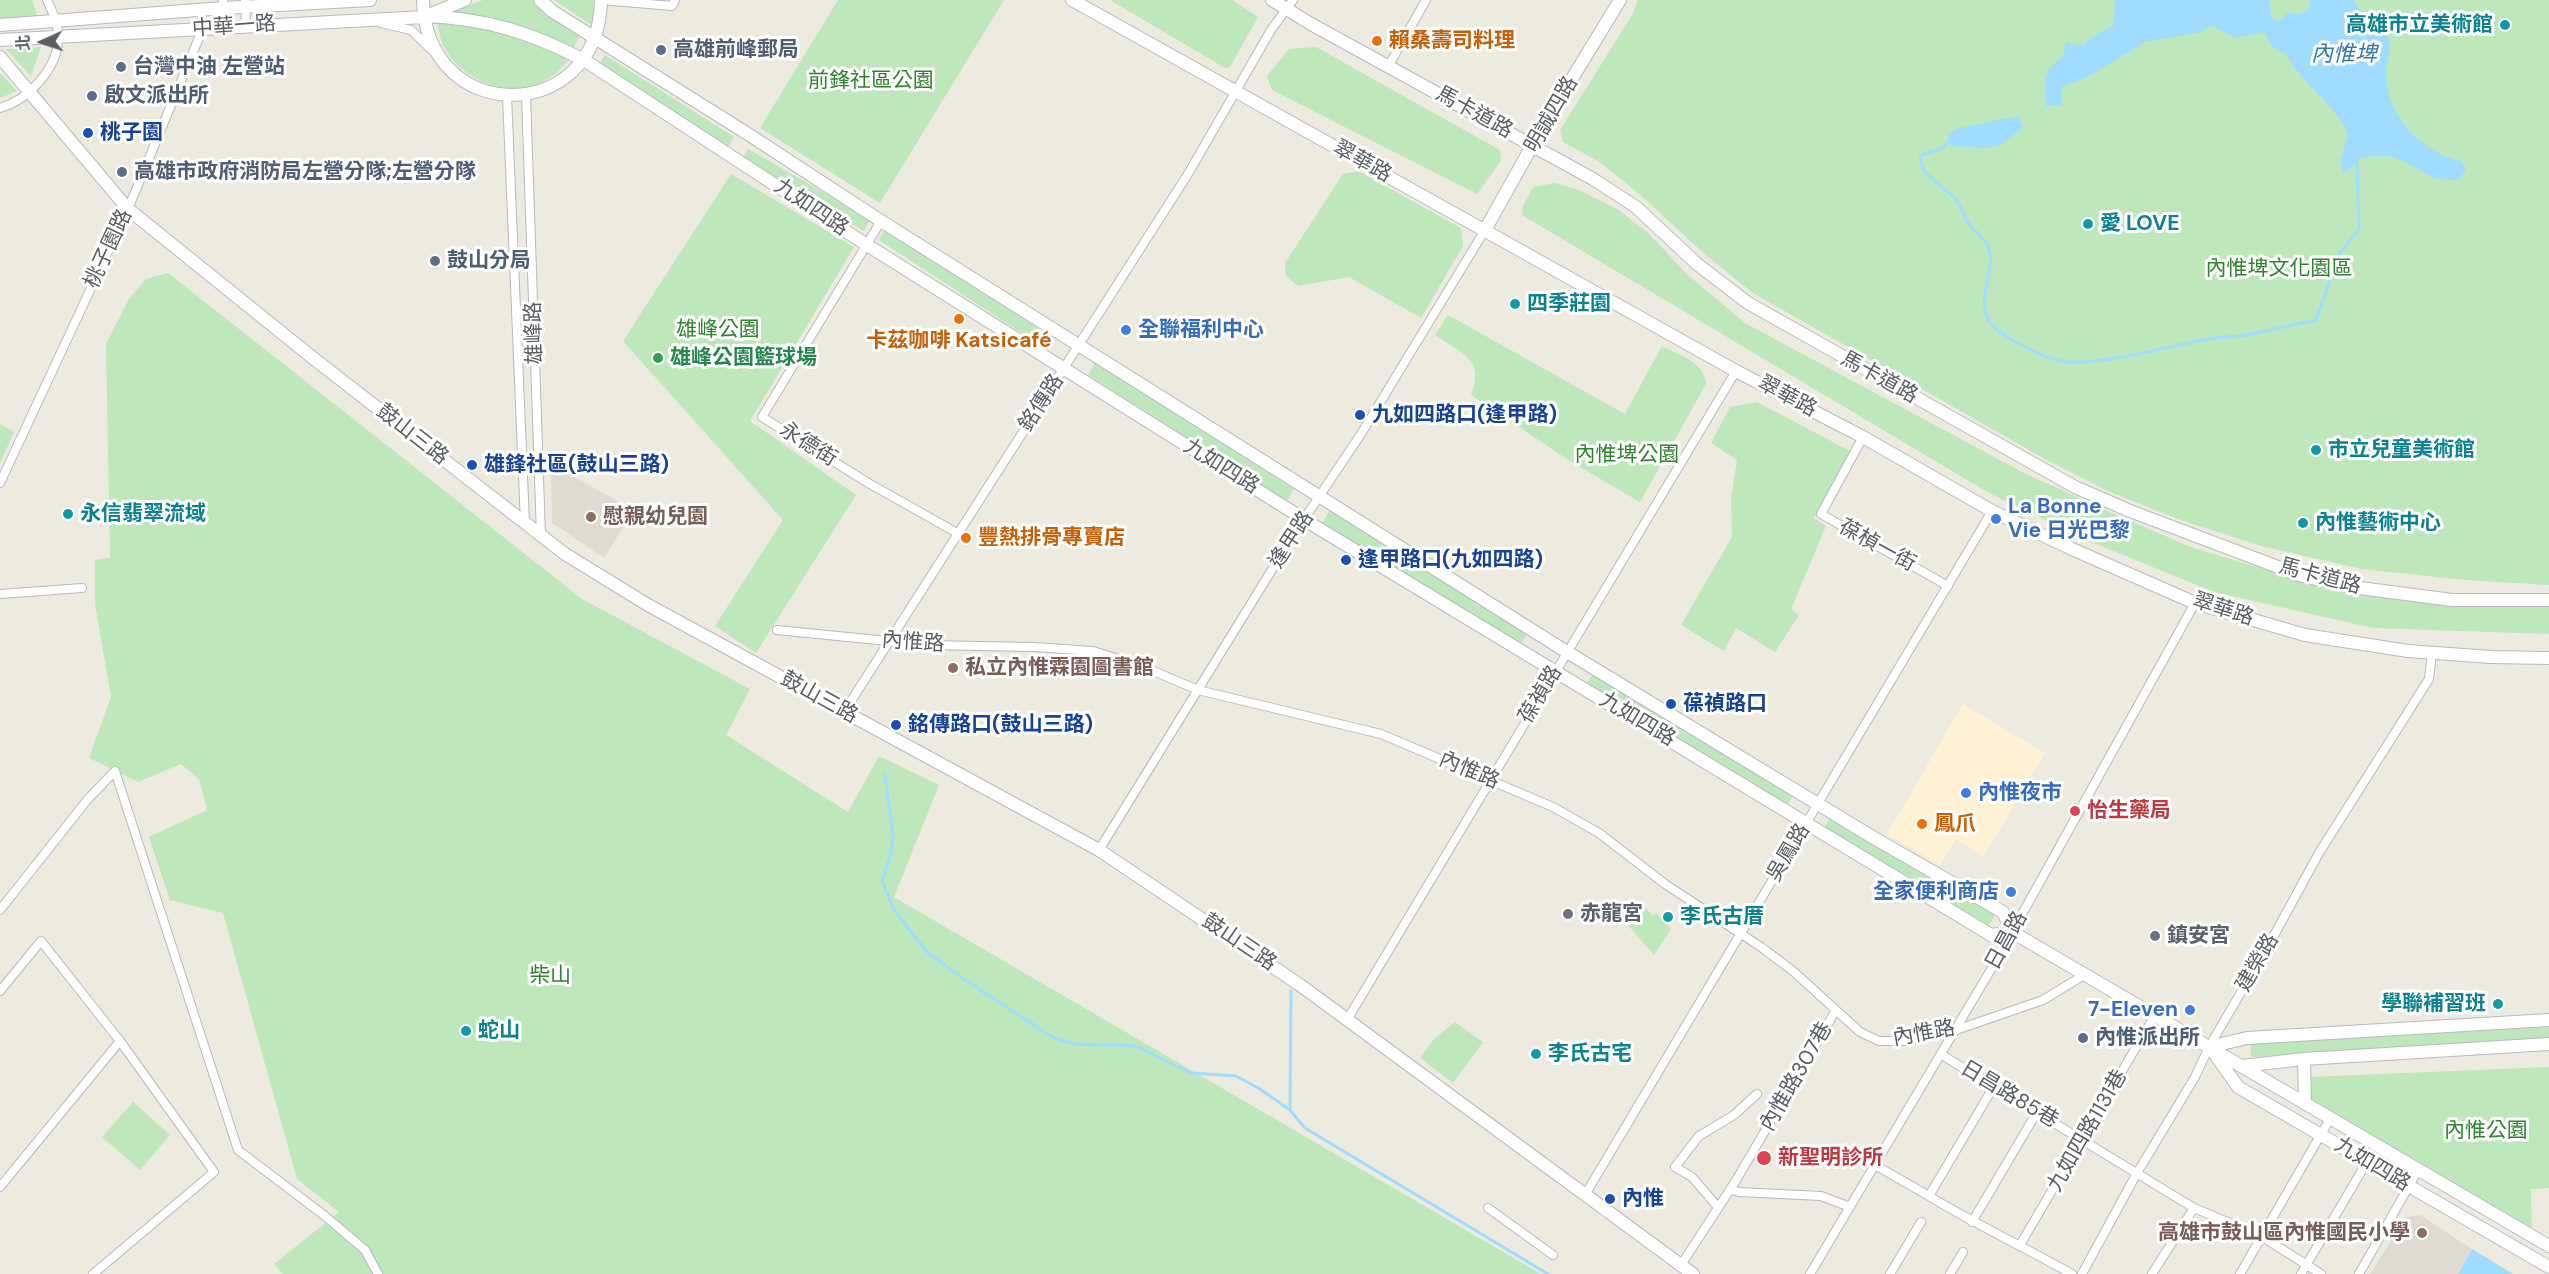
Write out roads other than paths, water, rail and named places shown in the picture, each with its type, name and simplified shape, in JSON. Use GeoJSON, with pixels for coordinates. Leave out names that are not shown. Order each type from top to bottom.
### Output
{"type":"FeatureCollection","features":[{"type":"Feature","properties":{"kind":"street"},"geometry":{"type":"LineString","coordinates":[[0,108],[42,80],[57,48],[59,38],[57,21],[47,0]]}},
{"type":"Feature","properties":{"kind":"street","name":"中華一路"},"geometry":{"type":"LineString","coordinates":[[0,25],[201,10],[223,4],[370,0]]}},
{"type":"Feature","properties":{"kind":"street"},"geometry":{"type":"LineString","coordinates":[[423,0],[432,45],[439,57]]}},
{"type":"Feature","properties":{"kind":"street","name":"中華一路"},"geometry":{"type":"LineString","coordinates":[[0,40],[425,17],[465,0]]}},
{"type":"Feature","properties":{"kind":"street","name":"九如四路"},"geometry":{"type":"LineString","coordinates":[[540,0],[552,11],[596,37],[880,221],[1568,652],[1818,804],[2003,912],[2012,932],[2549,1246]]}},
{"type":"Feature","properties":{"kind":"street"},"geometry":{"type":"LineString","coordinates":[[363,20],[411,30],[462,80],[476,88],[507,96],[526,95],[548,88],[568,76],[584,60],[596,37],[601,0],[672,6],[675,0]]}},
{"type":"Feature","properties":{"kind":"street","name":"翠華路"},"geometry":{"type":"LineString","coordinates":[[1072,0],[1736,370],[1863,437],[1992,511],[2195,603],[2305,635],[2371,646],[2433,653],[2549,658]]}},
{"type":"Feature","properties":{"kind":"street","name":"馬卡道路"},"geometry":{"type":"LineString","coordinates":[[1272,0],[1289,5],[1389,65],[1593,179],[1636,207],[1697,264],[1748,303],[2074,487],[2130,511],[2302,576],[2352,588],[2452,600],[2549,600]]}},
{"type":"Feature","properties":{"kind":"street"},"geometry":{"type":"LineString","coordinates":[[1389,65],[1426,0]]}},
{"type":"Feature","properties":{"kind":"street","name":"明誠四路"},"geometry":{"type":"LineString","coordinates":[[1485,230],[1542,128],[1620,0]]}},
{"type":"Feature","properties":{"kind":"street"},"geometry":{"type":"LineString","coordinates":[[245,3],[246,26]]}},
{"type":"Feature","properties":{"kind":"street"},"geometry":{"type":"LineString","coordinates":[[223,4],[225,27]]}},
{"type":"Feature","properties":{"kind":"street","name":"銘傳路"},"geometry":{"type":"LineString","coordinates":[[844,712],[1192,166],[1271,30],[1289,5]]}},
{"type":"Feature","properties":{"kind":"street","name":"桃子園路"},"geometry":{"type":"LineString","coordinates":[[0,483],[128,209],[203,28],[201,10]]}},
{"type":"Feature","properties":{"kind":"street","name":"九如四路"},"geometry":{"type":"LineString","coordinates":[[425,17],[460,18],[510,28],[548,42],[584,60],[867,245],[1304,519],[1991,935],[2012,932]]}},
{"type":"Feature","properties":{"kind":"street","name":"鼓山三路"},"geometry":{"type":"LineString","coordinates":[[0,57],[128,209],[313,358],[565,554],[630,594],[1099,850],[1215,926],[1347,1020],[1693,1274]]}},
{"type":"Feature","properties":{"kind":"street","name":"雄峰路"},"geometry":{"type":"LineString","coordinates":[[526,95],[542,536]]}},
{"type":"Feature","properties":{"kind":"street","name":"雄峰路"},"geometry":{"type":"LineString","coordinates":[[507,96],[525,523]]}},
{"type":"Feature","properties":{"kind":"street","name":"永德街"},"geometry":{"type":"LineString","coordinates":[[880,221],[762,417],[870,484],[959,534]]}},
{"type":"Feature","properties":{"kind":"street","name":"逢甲路"},"geometry":{"type":"LineString","coordinates":[[1099,850],[1485,230]]}},
{"type":"Feature","properties":{"kind":"street","name":"葆禎路"},"geometry":{"type":"LineString","coordinates":[[1347,1020],[1736,370]]}},
{"type":"Feature","properties":{"kind":"street","name":"葆楨一街"},"geometry":{"type":"LineString","coordinates":[[1863,437],[1821,514],[1948,586]]}},
{"type":"Feature","properties":{"kind":"street","name":"吳鳳路"},"geometry":{"type":"LineString","coordinates":[[1585,1196],[1992,511]]}},
{"type":"Feature","properties":{"kind":"street"},"geometry":{"type":"LineString","coordinates":[[0,594],[82,588]]}},
{"type":"Feature","properties":{"kind":"street","name":"日昌路"},"geometry":{"type":"LineString","coordinates":[[1814,1273],[1850,1207],[1942,1055],[2012,932],[2195,603]]}},
{"type":"Feature","properties":{"kind":"street","name":"內惟路"},"geometry":{"type":"LineString","coordinates":[[777,630],[889,642],[1093,651],[1144,667],[1198,690],[1381,734],[1552,807],[1599,833],[1665,884],[1793,971],[1860,1032],[1879,1041],[1904,1041],[1956,1030],[2043,1000],[2084,975]]}},
{"type":"Feature","properties":{"kind":"street","name":"建榮路"},"geometry":{"type":"LineString","coordinates":[[2082,1274],[2137,1173],[2195,1077],[2209,1047],[2319,853],[2429,679],[2433,653]]}},
{"type":"Feature","properties":{"kind":"street"},"geometry":{"type":"LineString","coordinates":[[0,910],[88,799],[115,771],[238,1150],[325,1216],[365,1250],[378,1274]]}},
{"type":"Feature","properties":{"kind":"street"},"geometry":{"type":"LineString","coordinates":[[0,991],[42,941],[120,1041],[214,1172],[93,1274]]}},
{"type":"Feature","properties":{"kind":"street","name":"內惟路307巷"},"geometry":{"type":"LineString","coordinates":[[1681,1264],[1730,1189],[1836,1011]]}},
{"type":"Feature","properties":{"kind":"street","name":"九如四路1131巷"},"geometry":{"type":"LineString","coordinates":[[2020,1245],[2084,1140],[2155,1016]]}},
{"type":"Feature","properties":{"kind":"street"},"geometry":{"type":"LineString","coordinates":[[2209,1047],[2247,1038],[2549,1020]]}},
{"type":"Feature","properties":{"kind":"street"},"geometry":{"type":"LineString","coordinates":[[0,1188],[120,1041]]}},
{"type":"Feature","properties":{"kind":"street"},"geometry":{"type":"LineString","coordinates":[[2242,1066],[2304,1059],[2549,1044]]}},
{"type":"Feature","properties":{"kind":"street","name":"九如四路"},"geometry":{"type":"LineString","coordinates":[[2209,1047],[2238,1088],[2368,1160],[2408,1186],[2549,1267]]}},
{"type":"Feature","properties":{"kind":"street","name":"日昌路85巷"},"geometry":{"type":"LineString","coordinates":[[1942,1055],[2194,1208],[2262,1236],[2321,1274]]}},
{"type":"Feature","properties":{"kind":"street"},"geometry":{"type":"LineString","coordinates":[[2304,1059],[2305,1102]]}},
{"type":"Feature","properties":{"kind":"street"},"geometry":{"type":"LineString","coordinates":[[1929,1196],[1994,1086]]}},
{"type":"Feature","properties":{"kind":"street"},"geometry":{"type":"LineString","coordinates":[[1717,1206],[1692,1178],[1675,1167],[1699,1136],[1734,1115],[1757,1094]]}},
{"type":"Feature","properties":{"kind":"street"},"geometry":{"type":"LineString","coordinates":[[1972,1222],[2037,1112]]}},
{"type":"Feature","properties":{"kind":"street"},"geometry":{"type":"LineString","coordinates":[[2240,1274],[2331,1117]]}},
{"type":"Feature","properties":{"kind":"street"},"geometry":{"type":"LineString","coordinates":[[2301,1274],[2368,1160]]}},
{"type":"Feature","properties":{"kind":"street"},"geometry":{"type":"LineString","coordinates":[[1875,1165],[1972,1222],[2072,1274]]}},
{"type":"Feature","properties":{"kind":"street"},"geometry":{"type":"LineString","coordinates":[[2359,1274],[2418,1170]]}},
{"type":"Feature","properties":{"kind":"street"},"geometry":{"type":"LineString","coordinates":[[1730,1189],[1739,1192],[1821,1197],[1850,1207]]}},
{"type":"Feature","properties":{"kind":"street"},"geometry":{"type":"LineString","coordinates":[[1488,1208],[1553,1255]]}},
{"type":"Feature","properties":{"kind":"street"},"geometry":{"type":"LineString","coordinates":[[2152,1274],[2194,1208]]}},
{"type":"Feature","properties":{"kind":"street"},"geometry":{"type":"LineString","coordinates":[[1890,1274],[1921,1222]]}},
{"type":"Feature","properties":{"kind":"street"},"geometry":{"type":"LineString","coordinates":[[1950,1274],[1963,1252]]}},
{"type":"Feature","properties":{"kind":"water","name":"內惟埤"},"geometry":{"type":"Polygon","coordinates":[[[2115,0],[2270,0],[2271,18],[2279,21],[2288,12],[2298,14],[2308,10],[2310,0],[2353,0],[2385,31],[2388,37],[2390,50],[2386,73],[2388,89],[2399,117],[2420,141],[2432,150],[2461,161],[2466,170],[2459,179],[2440,179],[2396,158],[2384,156],[2362,157],[2343,175],[2340,159],[2348,137],[2343,123],[2294,68],[2287,55],[2272,46],[2264,32],[2235,38],[2211,25],[2201,32],[2145,42],[2084,79],[2061,87],[2062,105],[2046,106],[2046,77],[2052,66],[2064,56],[2065,42],[2083,46],[2090,38],[2113,26],[2115,0]]]}},
{"type":"Feature","properties":{"kind":"water"},"geometry":{"type":"Polygon","coordinates":[[[2018,116],[2023,127],[2002,144],[1987,148],[1952,146],[1948,142],[1948,135],[1955,129],[2018,116]]]}},
{"type":"Feature","properties":{"kind":"water"},"geometry":{"type":"Polygon","coordinates":[[[2472,1249],[2513,1274],[2458,1274],[2472,1249]]]}},
{"type":"Feature","properties":{"kind":"waterway"},"geometry":{"type":"LineString","coordinates":[[1948,142],[1941,149],[1921,155],[1921,162],[1927,174],[1958,202],[1971,227],[1987,244],[1990,262],[1984,303],[1989,321],[2003,334],[2026,347],[2050,358],[2069,362],[2121,357],[2316,320],[2340,253],[2359,229],[2357,162]]}},
{"type":"Feature","properties":{"kind":"waterway"},"geometry":{"type":"LineString","coordinates":[[885,775],[893,836],[891,854],[882,881],[895,911],[927,952],[968,982],[1054,1038],[1074,1044],[1135,1046],[1191,1073],[1236,1076],[1290,1110],[1305,1128],[1548,1274]]}},
{"type":"Feature","properties":{"kind":"waterway"},"geometry":{"type":"LineString","coordinates":[[1290,1109],[1291,991]]}},
{"type":"Feature","properties":{"kind":"place","name":"高雄市立美術館"},"geometry":{"type":"Point","coordinates":[2505,25]}},
{"type":"Feature","properties":{"kind":"place","name":"賴桑壽司料理"},"geometry":{"type":"Point","coordinates":[1377,41]}},
{"type":"Feature","properties":{"kind":"place","name":"高雄前峰郵局"},"geometry":{"type":"Point","coordinates":[661,50]}},
{"type":"Feature","properties":{"kind":"place","name":"台灣中油 左營站"},"geometry":{"type":"Point","coordinates":[121,67]}},
{"type":"Feature","properties":{"kind":"place","name":"啟文派出所"},"geometry":{"type":"Point","coordinates":[92,96]}},
{"type":"Feature","properties":{"kind":"place","name":"桃子園"},"geometry":{"type":"Point","coordinates":[88,133]}},
{"type":"Feature","properties":{"kind":"place","name":"高雄市政府消防局左營分隊;左營分隊"},"geometry":{"type":"Point","coordinates":[122,172]}},
{"type":"Feature","properties":{"kind":"place","name":"愛 LOVE"},"geometry":{"type":"Point","coordinates":[2088,224]}},
{"type":"Feature","properties":{"kind":"place","name":"鼓山分局"},"geometry":{"type":"Point","coordinates":[435,261]}},
{"type":"Feature","properties":{"kind":"place","name":"四季莊園"},"geometry":{"type":"Point","coordinates":[1515,304]}},
{"type":"Feature","properties":{"kind":"place","name":"卡茲咖啡 Katsicafé"},"geometry":{"type":"Point","coordinates":[959,319]}},
{"type":"Feature","properties":{"kind":"place","name":"全聯福利中心"},"geometry":{"type":"Point","coordinates":[1126,330]}},
{"type":"Feature","properties":{"kind":"place","name":"雄峰公園籃球場"},"geometry":{"type":"Point","coordinates":[658,358]}},
{"type":"Feature","properties":{"kind":"place","name":"九如四路口(逢甲路)"},"geometry":{"type":"Point","coordinates":[1360,415]}},
{"type":"Feature","properties":{"kind":"place","name":"市立兒童美術館"},"geometry":{"type":"Point","coordinates":[2316,450]}},
{"type":"Feature","properties":{"kind":"place","name":"雄鋒社區(鼓山三路)"},"geometry":{"type":"Point","coordinates":[472,465]}},
{"type":"Feature","properties":{"kind":"place","name":"永信翡翠流域"},"geometry":{"type":"Point","coordinates":[68,514]}},
{"type":"Feature","properties":{"kind":"place","name":"慰親幼兒園"},"geometry":{"type":"Point","coordinates":[591,517]}},
{"type":"Feature","properties":{"kind":"place","name":"La Bonne Vie 日光巴黎"},"geometry":{"type":"Point","coordinates":[1996,519]}},
{"type":"Feature","properties":{"kind":"place","name":"內惟藝術中心"},"geometry":{"type":"Point","coordinates":[2303,523]}},
{"type":"Feature","properties":{"kind":"place","name":"豐熱排骨專賣店"},"geometry":{"type":"Point","coordinates":[966,538]}},
{"type":"Feature","properties":{"kind":"place","name":"逢甲路口(九如四路)"},"geometry":{"type":"Point","coordinates":[1346,560]}},
{"type":"Feature","properties":{"kind":"place","name":"私立內惟霖園圖書館"},"geometry":{"type":"Point","coordinates":[953,668]}},
{"type":"Feature","properties":{"kind":"place","name":"葆禎路口"},"geometry":{"type":"Point","coordinates":[1671,704]}},
{"type":"Feature","properties":{"kind":"place","name":"銘傳路口(鼓山三路)"},"geometry":{"type":"Point","coordinates":[896,725]}},
{"type":"Feature","properties":{"kind":"place","name":"內惟夜市"},"geometry":{"type":"Point","coordinates":[1966,793]}},
{"type":"Feature","properties":{"kind":"place","name":"怡生藥局"},"geometry":{"type":"Point","coordinates":[2075,811]}},
{"type":"Feature","properties":{"kind":"place","name":"鳳爪"},"geometry":{"type":"Point","coordinates":[1922,824]}},
{"type":"Feature","properties":{"kind":"place","name":"全家便利商店"},"geometry":{"type":"Point","coordinates":[2011,892]}},
{"type":"Feature","properties":{"kind":"place","name":"赤龍宮"},"geometry":{"type":"Point","coordinates":[1568,914]}},
{"type":"Feature","properties":{"kind":"place","name":"李氏古厝"},"geometry":{"type":"Point","coordinates":[1668,917]}},
{"type":"Feature","properties":{"kind":"place","name":"鎮安宮"},"geometry":{"type":"Point","coordinates":[2155,936]}},
{"type":"Feature","properties":{"kind":"place","name":"學聯補習班"},"geometry":{"type":"Point","coordinates":[2498,1004]}},
{"type":"Feature","properties":{"kind":"place","name":"7-Eleven"},"geometry":{"type":"Point","coordinates":[2190,1010]}},
{"type":"Feature","properties":{"kind":"place","name":"蛇山"},"geometry":{"type":"Point","coordinates":[466,1031]}},
{"type":"Feature","properties":{"kind":"place","name":"內惟派出所"},"geometry":{"type":"Point","coordinates":[2083,1038]}},
{"type":"Feature","properties":{"kind":"place","name":"李氏古宅"},"geometry":{"type":"Point","coordinates":[1536,1054]}},
{"type":"Feature","properties":{"kind":"place","name":"新聖明診所"},"geometry":{"type":"Point","coordinates":[1764,1158]}},
{"type":"Feature","properties":{"kind":"place","name":"內惟"},"geometry":{"type":"Point","coordinates":[1610,1199]}},
{"type":"Feature","properties":{"kind":"place","name":"高雄市鼓山區內惟國民小學"},"geometry":{"type":"Point","coordinates":[2422,1233]}},
{"type":"Feature","properties":{"kind":"park label","name":"前鋒社區公園"},"geometry":{"type":"Point","coordinates":[871,81]}},
{"type":"Feature","properties":{"kind":"park label","name":"內惟埤文化園區"},"geometry":{"type":"Point","coordinates":[2279,269]}},
{"type":"Feature","properties":{"kind":"park label","name":"雄峰公園"},"geometry":{"type":"Point","coordinates":[718,330]}},
{"type":"Feature","properties":{"kind":"park label","name":"內惟埤公園"},"geometry":{"type":"Point","coordinates":[1627,455]}},
{"type":"Feature","properties":{"kind":"park label","name":"柴山"},"geometry":{"type":"Point","coordinates":[550,976]}},
{"type":"Feature","properties":{"kind":"park label","name":"內惟公園"},"geometry":{"type":"Point","coordinates":[2486,1131]}}]}
